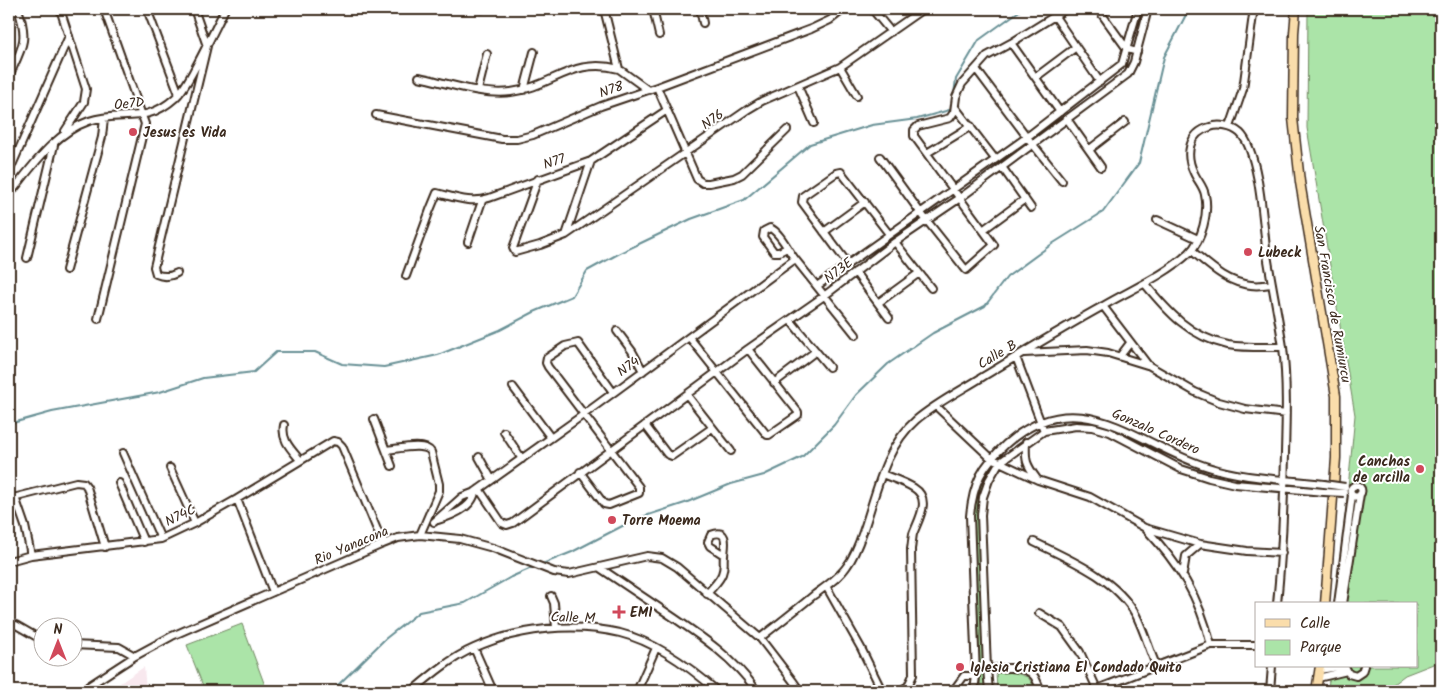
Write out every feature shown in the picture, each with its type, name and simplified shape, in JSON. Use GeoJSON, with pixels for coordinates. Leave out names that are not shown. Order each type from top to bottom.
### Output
{"type":"FeatureCollection","features":[{"type":"Feature","properties":{"kind":"main road","name":"San Francisco de Rumiurcu"},"geometry":{"type":"LineString","coordinates":[[1296,9],[1293,118],[1300,182],[1336,396],[1336,458],[1325,602]]}},
{"type":"Feature","properties":{"kind":"main road"},"geometry":{"type":"LineString","coordinates":[[1316,691],[1319,672]]}},
{"type":"Feature","properties":{"kind":"street"},"geometry":{"type":"LineString","coordinates":[[9,76],[24,40],[23,23],[18,9]]}},
{"type":"Feature","properties":{"kind":"street"},"geometry":{"type":"LineString","coordinates":[[60,9],[86,89],[84,102],[63,134]]}},
{"type":"Feature","properties":{"kind":"street"},"geometry":{"type":"LineString","coordinates":[[98,319],[145,129],[104,9]]}},
{"type":"Feature","properties":{"kind":"street"},"geometry":{"type":"LineString","coordinates":[[147,9],[179,94]]}},
{"type":"Feature","properties":{"kind":"street"},"geometry":{"type":"LineString","coordinates":[[177,273],[169,276],[160,276],[156,274],[154,267],[207,46],[194,9]]}},
{"type":"Feature","properties":{"kind":"street","name":"Oe7D"},"geometry":{"type":"LineString","coordinates":[[9,195],[63,134],[80,124],[104,118],[151,114],[179,94],[207,46],[225,9]]}},
{"type":"Feature","properties":{"kind":"street"},"geometry":{"type":"LineString","coordinates":[[604,9],[618,69]]}},
{"type":"Feature","properties":{"kind":"street"},"geometry":{"type":"LineString","coordinates":[[653,9],[660,35]]}},
{"type":"Feature","properties":{"kind":"street"},"geometry":{"type":"LineString","coordinates":[[700,9],[703,22]]}},
{"type":"Feature","properties":{"kind":"street","name":"N78"},"geometry":{"type":"LineString","coordinates":[[376,115],[502,140],[517,139],[533,135],[593,109],[821,25],[844,9]]}},
{"type":"Feature","properties":{"kind":"street"},"geometry":{"type":"LineString","coordinates":[[872,9],[891,32]]}},
{"type":"Feature","properties":{"kind":"street","name":"N76"},"geometry":{"type":"LineString","coordinates":[[538,179],[513,248],[514,251],[518,252],[566,235],[755,104],[840,68],[923,9]]}},
{"type":"Feature","properties":{"kind":"street"},"geometry":{"type":"LineString","coordinates":[[880,157],[926,220],[966,270],[994,245],[960,198],[952,190],[913,133],[918,126],[950,118],[962,84],[990,53],[1011,43],[1066,9]]}},
{"type":"Feature","properties":{"kind":"street"},"geometry":{"type":"LineString","coordinates":[[1098,9],[1127,50],[1137,52]]}},
{"type":"Feature","properties":{"kind":"street","name":"N73E"},"geometry":{"type":"LineString","coordinates":[[817,286],[1027,137],[1122,64],[1138,9]]}},
{"type":"Feature","properties":{"kind":"street","name":"N73E"},"geometry":{"type":"LineString","coordinates":[[477,490],[502,523],[507,525],[513,523],[716,372],[824,296],[895,242],[960,198],[1128,74],[1134,62],[1148,9]]}},
{"type":"Feature","properties":{"kind":"street"},"geometry":{"type":"LineString","coordinates":[[1054,15],[1100,82]]}},
{"type":"Feature","properties":{"kind":"street"},"geometry":{"type":"LineString","coordinates":[[1253,15],[1242,89],[1230,127],[1240,133],[1248,147],[1258,180],[1271,284],[1283,346],[1286,414],[1282,553],[1277,602]]}},
{"type":"Feature","properties":{"kind":"street"},"geometry":{"type":"LineString","coordinates":[[9,172],[69,36]]}},
{"type":"Feature","properties":{"kind":"street"},"geometry":{"type":"LineString","coordinates":[[1011,43],[1060,112]]}},
{"type":"Feature","properties":{"kind":"street"},"geometry":{"type":"LineString","coordinates":[[1036,77],[1076,47]]}},
{"type":"Feature","properties":{"kind":"street"},"geometry":{"type":"LineString","coordinates":[[524,90],[534,52]]}},
{"type":"Feature","properties":{"kind":"street"},"geometry":{"type":"LineString","coordinates":[[478,90],[488,54]]}},
{"type":"Feature","properties":{"kind":"street"},"geometry":{"type":"LineString","coordinates":[[420,77],[496,93],[524,90],[581,67],[598,65],[618,69],[648,90]]}},
{"type":"Feature","properties":{"kind":"street"},"geometry":{"type":"LineString","coordinates":[[840,68],[857,96]]}},
{"type":"Feature","properties":{"kind":"street"},"geometry":{"type":"LineString","coordinates":[[976,69],[1062,181]]}},
{"type":"Feature","properties":{"kind":"street"},"geometry":{"type":"LineString","coordinates":[[798,86],[814,122]]}},
{"type":"Feature","properties":{"kind":"street"},"geometry":{"type":"LineString","coordinates":[[657,87],[700,181],[709,183],[723,181],[742,174],[787,130]]}},
{"type":"Feature","properties":{"kind":"street"},"geometry":{"type":"LineString","coordinates":[[955,107],[995,159]]}},
{"type":"Feature","properties":{"kind":"street","name":"N77"},"geometry":{"type":"LineString","coordinates":[[406,276],[437,193],[470,201],[482,201],[591,161],[668,110]]}},
{"type":"Feature","properties":{"kind":"street"},"geometry":{"type":"LineString","coordinates":[[66,270],[104,131],[104,118]]}},
{"type":"Feature","properties":{"kind":"street"},"geometry":{"type":"LineString","coordinates":[[1067,119],[1101,167]]}},
{"type":"Feature","properties":{"kind":"street"},"geometry":{"type":"LineString","coordinates":[[1090,149],[1125,122]]}},
{"type":"Feature","properties":{"kind":"street"},"geometry":{"type":"LineString","coordinates":[[927,153],[971,126]]}},
{"type":"Feature","properties":{"kind":"street","name":"Calle B"},"geometry":{"type":"LineString","coordinates":[[760,638],[846,569],[858,545],[882,474],[894,446],[915,421],[1019,355],[1145,284],[1172,267],[1192,251],[1198,239],[1206,211],[1205,192],[1193,172],[1188,155],[1191,144],[1195,137],[1209,127],[1230,127]]}},
{"type":"Feature","properties":{"kind":"street"},"geometry":{"type":"LineString","coordinates":[[27,258],[54,143]]}},
{"type":"Feature","properties":{"kind":"street"},"geometry":{"type":"LineString","coordinates":[[566,235],[591,161]]}},
{"type":"Feature","properties":{"kind":"street"},"geometry":{"type":"LineString","coordinates":[[1002,167],[1031,208]]}},
{"type":"Feature","properties":{"kind":"street"},"geometry":{"type":"LineString","coordinates":[[848,264],[802,202],[803,196],[836,173],[842,174],[889,234]]}},
{"type":"Feature","properties":{"kind":"street"},"geometry":{"type":"LineString","coordinates":[[983,230],[1025,199]]}},
{"type":"Feature","properties":{"kind":"street"},"geometry":{"type":"LineString","coordinates":[[468,242],[482,201]]}},
{"type":"Feature","properties":{"kind":"street"},"geometry":{"type":"LineString","coordinates":[[824,232],[865,202]]}},
{"type":"Feature","properties":{"kind":"street"},"geometry":{"type":"LineString","coordinates":[[1158,220],[1198,239]]}},
{"type":"Feature","properties":{"kind":"street"},"geometry":{"type":"LineString","coordinates":[[895,242],[931,288]]}},
{"type":"Feature","properties":{"kind":"street"},"geometry":{"type":"LineString","coordinates":[[787,248],[856,335]]}},
{"type":"Feature","properties":{"kind":"street"},"geometry":{"type":"LineString","coordinates":[[1192,251],[1215,271],[1232,280],[1250,286],[1271,284]]}},
{"type":"Feature","properties":{"kind":"street","name":"N74"},"geometry":{"type":"LineString","coordinates":[[424,525],[465,507],[473,499],[477,490],[583,415],[795,259]]}},
{"type":"Feature","properties":{"kind":"street"},"geometry":{"type":"LineString","coordinates":[[855,272],[889,318]]}},
{"type":"Feature","properties":{"kind":"street"},"geometry":{"type":"LineString","coordinates":[[878,303],[919,273]]}},
{"type":"Feature","properties":{"kind":"street"},"geometry":{"type":"LineString","coordinates":[[1145,284],[1168,312],[1188,328],[1212,340],[1227,345],[1244,347],[1283,346]]}},
{"type":"Feature","properties":{"kind":"street"},"geometry":{"type":"LineString","coordinates":[[1103,306],[1148,365]]}},
{"type":"Feature","properties":{"kind":"street"},"geometry":{"type":"LineString","coordinates":[[790,320],[829,367]]}},
{"type":"Feature","properties":{"kind":"street"},"geometry":{"type":"LineString","coordinates":[[617,331],[632,350],[642,371]]}},
{"type":"Feature","properties":{"kind":"street"},"geometry":{"type":"LineString","coordinates":[[690,337],[767,435],[771,435],[798,415],[798,412],[748,349]]}},
{"type":"Feature","properties":{"kind":"street"},"geometry":{"type":"LineString","coordinates":[[580,472],[604,504],[611,504],[638,494],[640,491],[548,367],[546,363],[547,358],[565,346],[578,343],[613,392]]}},
{"type":"Feature","properties":{"kind":"street"},"geometry":{"type":"LineString","coordinates":[[1120,356],[1130,343]]}},
{"type":"Feature","properties":{"kind":"street"},"geometry":{"type":"LineString","coordinates":[[1044,430],[1019,355],[1087,350],[1108,353],[1148,365],[1195,392],[1219,402],[1244,409],[1286,414]]}},
{"type":"Feature","properties":{"kind":"street"},"geometry":{"type":"LineString","coordinates":[[774,383],[816,351]]}},
{"type":"Feature","properties":{"kind":"street"},"geometry":{"type":"LineString","coordinates":[[513,387],[551,438]]}},
{"type":"Feature","properties":{"kind":"street"},"geometry":{"type":"LineString","coordinates":[[687,395],[731,451]]}},
{"type":"Feature","properties":{"kind":"street"},"geometry":{"type":"LineString","coordinates":[[936,406],[991,458],[999,463],[1038,480],[1090,497],[1145,528],[1200,544],[1247,551],[1282,553]]}},
{"type":"Feature","properties":{"kind":"street","name":"Gonzalo Cordero"},"geometry":{"type":"LineString","coordinates":[[974,691],[976,676],[970,516],[972,495],[991,458],[1019,433],[1041,421],[1076,416],[1092,417],[1108,422],[1184,459],[1210,468],[1239,475],[1284,479],[1324,488],[1349,491],[1356,497],[1360,494]]}},
{"type":"Feature","properties":{"kind":"street"},"geometry":{"type":"LineString","coordinates":[[374,419],[392,466]]}},
{"type":"Feature","properties":{"kind":"street"},"geometry":{"type":"LineString","coordinates":[[284,425],[282,434],[284,439],[300,460]]}},
{"type":"Feature","properties":{"kind":"street"},"geometry":{"type":"LineString","coordinates":[[645,425],[667,454],[675,456],[712,428]]}},
{"type":"Feature","properties":{"kind":"street","name":"Gonzalo Cordero"},"geometry":{"type":"LineString","coordinates":[[989,691],[981,515],[983,497],[989,480],[999,463],[1044,430],[1076,426],[1092,427],[1110,432],[1180,468],[1209,478],[1235,484],[1284,488],[1324,488]]}},
{"type":"Feature","properties":{"kind":"street"},"geometry":{"type":"LineString","coordinates":[[504,432],[522,459]]}},
{"type":"Feature","properties":{"kind":"street","name":"N74C"},"geometry":{"type":"LineString","coordinates":[[9,562],[31,555],[160,539],[195,523],[331,442],[338,442],[342,446],[383,544]]}},
{"type":"Feature","properties":{"kind":"street"},"geometry":{"type":"LineString","coordinates":[[1026,442],[1025,460],[1038,480]]}},
{"type":"Feature","properties":{"kind":"street"},"geometry":{"type":"LineString","coordinates":[[386,450],[424,446],[430,449],[438,478],[439,491],[420,535]]}},
{"type":"Feature","properties":{"kind":"street"},"geometry":{"type":"LineString","coordinates":[[123,453],[160,539]]}},
{"type":"Feature","properties":{"kind":"street"},"geometry":{"type":"LineString","coordinates":[[479,457],[492,480]]}},
{"type":"Feature","properties":{"kind":"street"},"geometry":{"type":"LineString","coordinates":[[170,468],[195,523]]}},
{"type":"Feature","properties":{"kind":"street"},"geometry":{"type":"LineString","coordinates":[[882,474],[914,487],[919,492],[923,502],[923,508],[912,536],[911,549],[913,675],[908,686],[900,691]]}},
{"type":"Feature","properties":{"kind":"street"},"geometry":{"type":"LineString","coordinates":[[31,555],[25,526],[12,498],[76,482],[84,483],[87,487],[105,547]]}},
{"type":"Feature","properties":{"kind":"street"},"geometry":{"type":"LineString","coordinates":[[119,483],[144,542]]}},
{"type":"Feature","properties":{"kind":"street"},"geometry":{"type":"LineString","coordinates":[[1338,602],[1348,548],[1361,490],[1355,485],[1349,491],[1348,548],[1343,602]]}},
{"type":"Feature","properties":{"kind":"street"},"geometry":{"type":"LineString","coordinates":[[237,499],[273,592]]}},
{"type":"Feature","properties":{"kind":"street"},"geometry":{"type":"LineString","coordinates":[[1145,528],[1166,550],[1183,574],[1206,624],[1211,645]]}},
{"type":"Feature","properties":{"kind":"street","name":"Rio Yanacona"},"geometry":{"type":"LineString","coordinates":[[81,691],[135,656],[172,636],[383,544],[398,538],[420,535],[460,539],[504,552],[548,570],[569,574],[642,557],[656,556],[668,560],[760,638],[800,691]]}},
{"type":"Feature","properties":{"kind":"street"},"geometry":{"type":"LineString","coordinates":[[1034,542],[1080,564],[1118,591],[1135,615],[1156,665]]}},
{"type":"Feature","properties":{"kind":"street"},"geometry":{"type":"LineString","coordinates":[[1183,574],[1186,556],[1200,544]]}},
{"type":"Feature","properties":{"kind":"street"},"geometry":{"type":"LineString","coordinates":[[707,594],[722,574],[725,562],[724,555]]}},
{"type":"Feature","properties":{"kind":"street"},"geometry":{"type":"LineString","coordinates":[[600,568],[703,637],[724,654],[748,678],[757,691]]}},
{"type":"Feature","properties":{"kind":"street"},"geometry":{"type":"LineString","coordinates":[[826,586],[882,691]]}},
{"type":"Feature","properties":{"kind":"street"},"geometry":{"type":"LineString","coordinates":[[551,596],[554,603],[556,628]]}},
{"type":"Feature","properties":{"kind":"street"},"geometry":{"type":"LineString","coordinates":[[1039,613],[1062,627],[1080,652],[1096,690],[1211,645],[1255,645]]}},
{"type":"Feature","properties":{"kind":"street"},"geometry":{"type":"LineString","coordinates":[[9,626],[16,625],[32,634]]}},
{"type":"Feature","properties":{"kind":"street","name":"Calle M"},"geometry":{"type":"LineString","coordinates":[[412,691],[436,671],[474,648],[502,638],[556,628],[591,629],[620,633],[656,648],[690,669],[717,691]]}},
{"type":"Feature","properties":{"kind":"street"},"geometry":{"type":"LineString","coordinates":[[82,645],[119,647],[135,656]]}},
{"type":"Feature","properties":{"kind":"street"},"geometry":{"type":"LineString","coordinates":[[474,648],[493,691]]}},
{"type":"Feature","properties":{"kind":"street"},"geometry":{"type":"LineString","coordinates":[[637,691],[656,648]]}},
{"type":"Feature","properties":{"kind":"street"},"geometry":{"type":"LineString","coordinates":[[1270,691],[1272,668]]}},
{"type":"Feature","properties":{"kind":"street"},"geometry":{"type":"LineString","coordinates":[[1319,672],[1346,668],[1352,675],[1359,675],[1364,668]]}},
{"type":"Feature","properties":{"kind":"street"},"geometry":{"type":"LineString","coordinates":[[987,669],[1019,669],[1028,671],[1034,676],[1041,691]]}},
{"type":"Feature","properties":{"kind":"street"},"geometry":{"type":"LineString","coordinates":[[953,691],[964,676],[976,676]]}},
{"type":"Feature","properties":{"kind":"street"},"geometry":{"type":"LineString","coordinates":[[551,691],[577,691]]}},
{"type":"Feature","properties":{"kind":"shaded area"},"geometry":{"type":"Polygon","coordinates":[[[144,667],[146,691],[108,691],[144,667]]]}},
{"type":"Feature","properties":{"kind":"green space"},"geometry":{"type":"Polygon","coordinates":[[[1308,9],[1441,9],[1441,661],[1405,675],[1384,691],[1328,691],[1330,668],[1418,668],[1418,602],[1337,602],[1355,415],[1307,128],[1308,9]]]}},
{"type":"Feature","properties":{"kind":"green space"},"geometry":{"type":"Polygon","coordinates":[[[989,467],[994,469],[981,495],[987,691],[981,691],[974,515],[976,497],[989,467]]]}},
{"type":"Feature","properties":{"kind":"green space"},"geometry":{"type":"Polygon","coordinates":[[[242,624],[267,691],[205,691],[187,645],[242,624]]]}},
{"type":"Feature","properties":{"kind":"green space"},"geometry":{"type":"Polygon","coordinates":[[[996,671],[1015,673],[1028,677],[1037,691],[997,691],[996,671]]]}},
{"type":"Feature","properties":{"kind":"waterway"},"geometry":{"type":"LineString","coordinates":[[954,94],[956,79],[979,40],[1022,9]]}},
{"type":"Feature","properties":{"kind":"waterway"},"geometry":{"type":"LineString","coordinates":[[540,565],[572,552],[636,519],[685,503],[731,484],[764,475],[802,457],[834,425],[856,395],[888,364],[933,333],[985,306],[1007,277],[1052,244],[1103,212],[1139,163],[1164,57],[1189,9]]}},
{"type":"Feature","properties":{"kind":"waterway"},"geometry":{"type":"LineString","coordinates":[[9,424],[52,412],[160,392],[203,378],[254,372],[276,352],[315,352],[342,364],[384,367],[438,355],[500,330],[534,312],[572,296],[587,271],[620,253],[691,219],[744,200],[810,144],[872,125],[917,119],[953,109]]}},
{"type":"Feature","properties":{"kind":"waterway"},"geometry":{"type":"LineString","coordinates":[[332,691],[385,639],[419,612],[465,603],[511,577],[536,566]]}},
{"type":"Feature","properties":{"kind":"place","name":"Jesus es Vida"},"geometry":{"type":"Point","coordinates":[133,132]}},
{"type":"Feature","properties":{"kind":"place","name":"Lubeck"},"geometry":{"type":"Point","coordinates":[1248,252]}},
{"type":"Feature","properties":{"kind":"place","name":"Canchas de arcilla"},"geometry":{"type":"Point","coordinates":[1420,469]}},
{"type":"Feature","properties":{"kind":"place","name":"Torre Moema"},"geometry":{"type":"Point","coordinates":[612,520]}},
{"type":"Feature","properties":{"kind":"place","name":"EMI"},"geometry":{"type":"Point","coordinates":[619,612]}},
{"type":"Feature","properties":{"kind":"place","name":"Iglesia Cristiana El Condado Quito"},"geometry":{"type":"Point","coordinates":[960,667]}}]}
